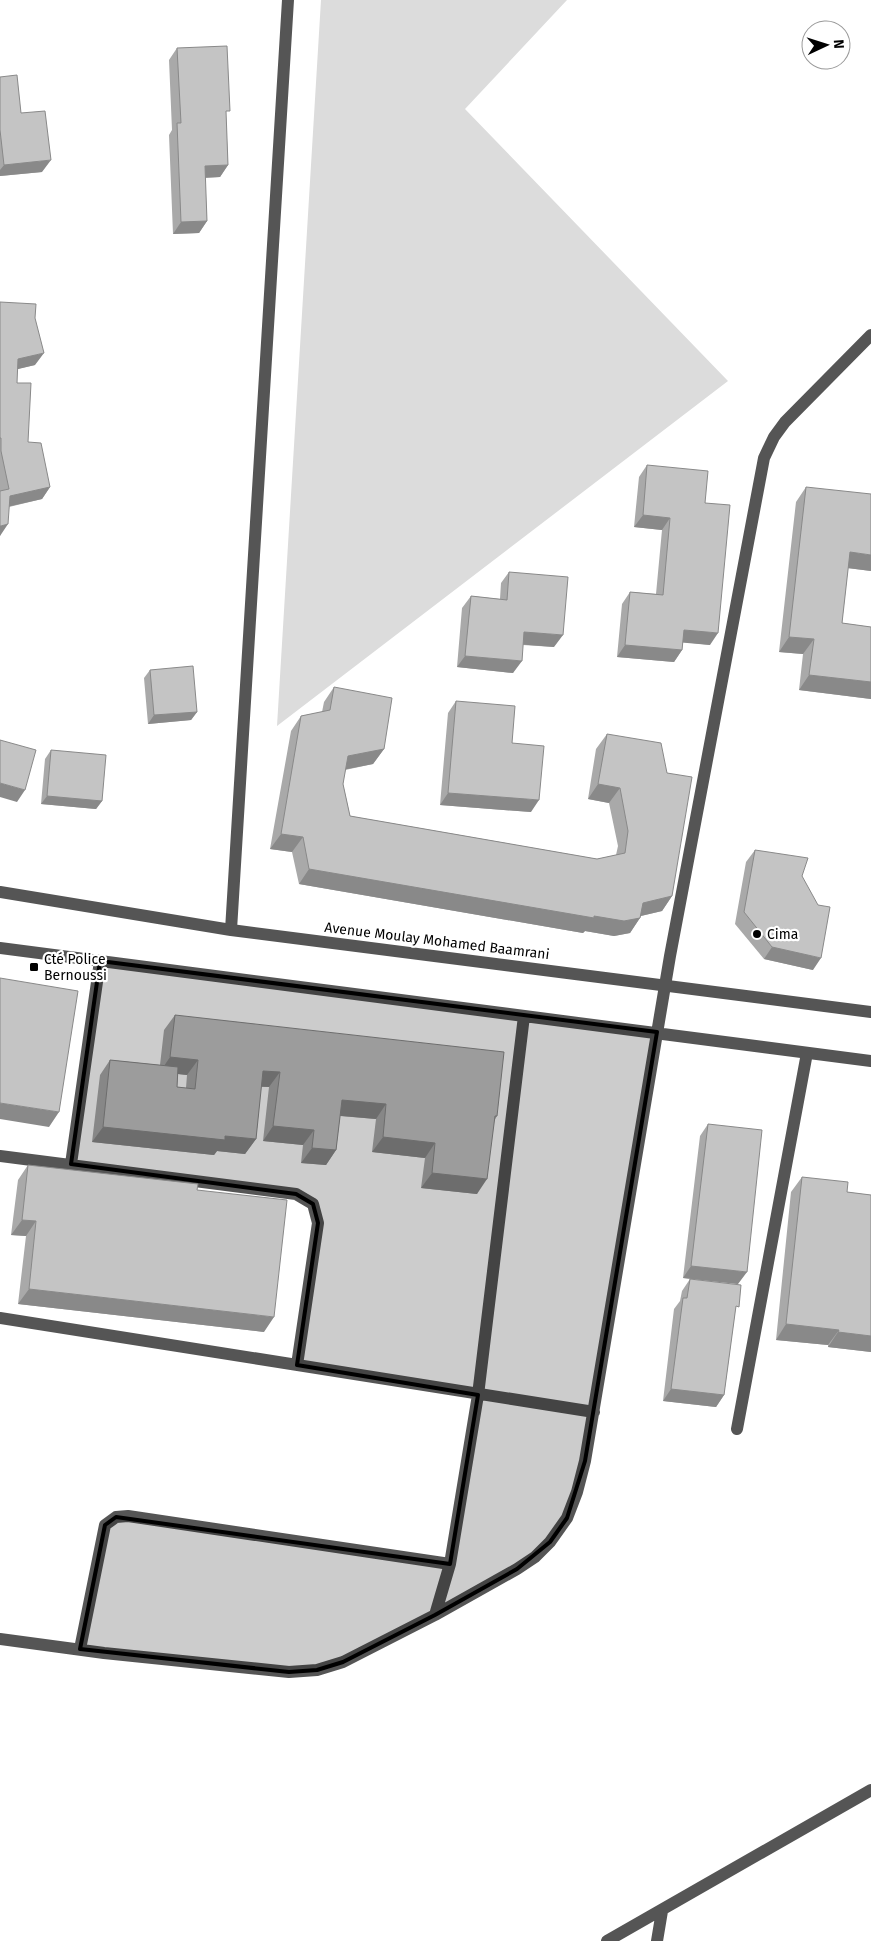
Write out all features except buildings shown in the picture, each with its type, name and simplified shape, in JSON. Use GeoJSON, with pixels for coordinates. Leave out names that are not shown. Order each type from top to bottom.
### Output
{"type":"FeatureCollection","features":[{"type":"Feature","properties":{"kind":"street"},"geometry":{"type":"LineString","coordinates":[[231,930],[288,0]]}},
{"type":"Feature","properties":{"kind":"street"},"geometry":{"type":"LineString","coordinates":[[0,1639],[280,1672],[317,1670],[342,1662],[517,1569],[535,1557],[550,1542],[567,1518],[577,1492],[585,1461],[665,985],[764,458],[774,437],[785,422],[871,335]]}},
{"type":"Feature","properties":{"kind":"street","name":"Avenue Moulay Mohamed Baamrani"},"geometry":{"type":"LineString","coordinates":[[0,892],[231,930],[871,1012]]}},
{"type":"Feature","properties":{"kind":"street"},"geometry":{"type":"LineString","coordinates":[[0,948],[871,1061]]}},
{"type":"Feature","properties":{"kind":"street"},"geometry":{"type":"LineString","coordinates":[[71,1164],[100,961]]}},
{"type":"Feature","properties":{"kind":"street"},"geometry":{"type":"LineString","coordinates":[[435,1614],[450,1564],[478,1395],[524,1016]]}},
{"type":"Feature","properties":{"kind":"street"},"geometry":{"type":"LineString","coordinates":[[738,1429],[807,1053]]}},
{"type":"Feature","properties":{"kind":"street"},"geometry":{"type":"LineString","coordinates":[[0,1156],[296,1194],[313,1204],[318,1223],[298,1365]]}},
{"type":"Feature","properties":{"kind":"street"},"geometry":{"type":"LineString","coordinates":[[0,1318],[594,1412]]}},
{"type":"Feature","properties":{"kind":"street"},"geometry":{"type":"LineString","coordinates":[[80,1649],[105,1525],[116,1517],[128,1516],[450,1564]]}},
{"type":"Feature","properties":{"kind":"street"},"geometry":{"type":"LineString","coordinates":[[607,1941],[871,1790]]}},
{"type":"Feature","properties":{"kind":"street"},"geometry":{"type":"LineString","coordinates":[[657,1941],[662,1911]]}},
{"type":"Feature","properties":{"kind":"highlighted area"},"geometry":{"type":"Polygon","coordinates":[[[100,961],[657,1032],[585,1461],[567,1518],[550,1542],[517,1569],[435,1615],[343,1662],[317,1670],[289,1672],[80,1649],[105,1525],[116,1517],[450,1564],[478,1395],[297,1365],[318,1223],[313,1204],[296,1194],[71,1164],[100,961]]]}},
{"type":"Feature","properties":{"kind":"shaded area"},"geometry":{"type":"Polygon","coordinates":[[[321,0],[567,0],[465,109],[728,381],[277,726],[321,0]]]}},
{"type":"Feature","properties":{"kind":"place","name":"Cima"},"geometry":{"type":"Point","coordinates":[757,934]}},
{"type":"Feature","properties":{"kind":"place","name":"Cté Police Bernoussi"},"geometry":{"type":"Point","coordinates":[34,967]}}]}
